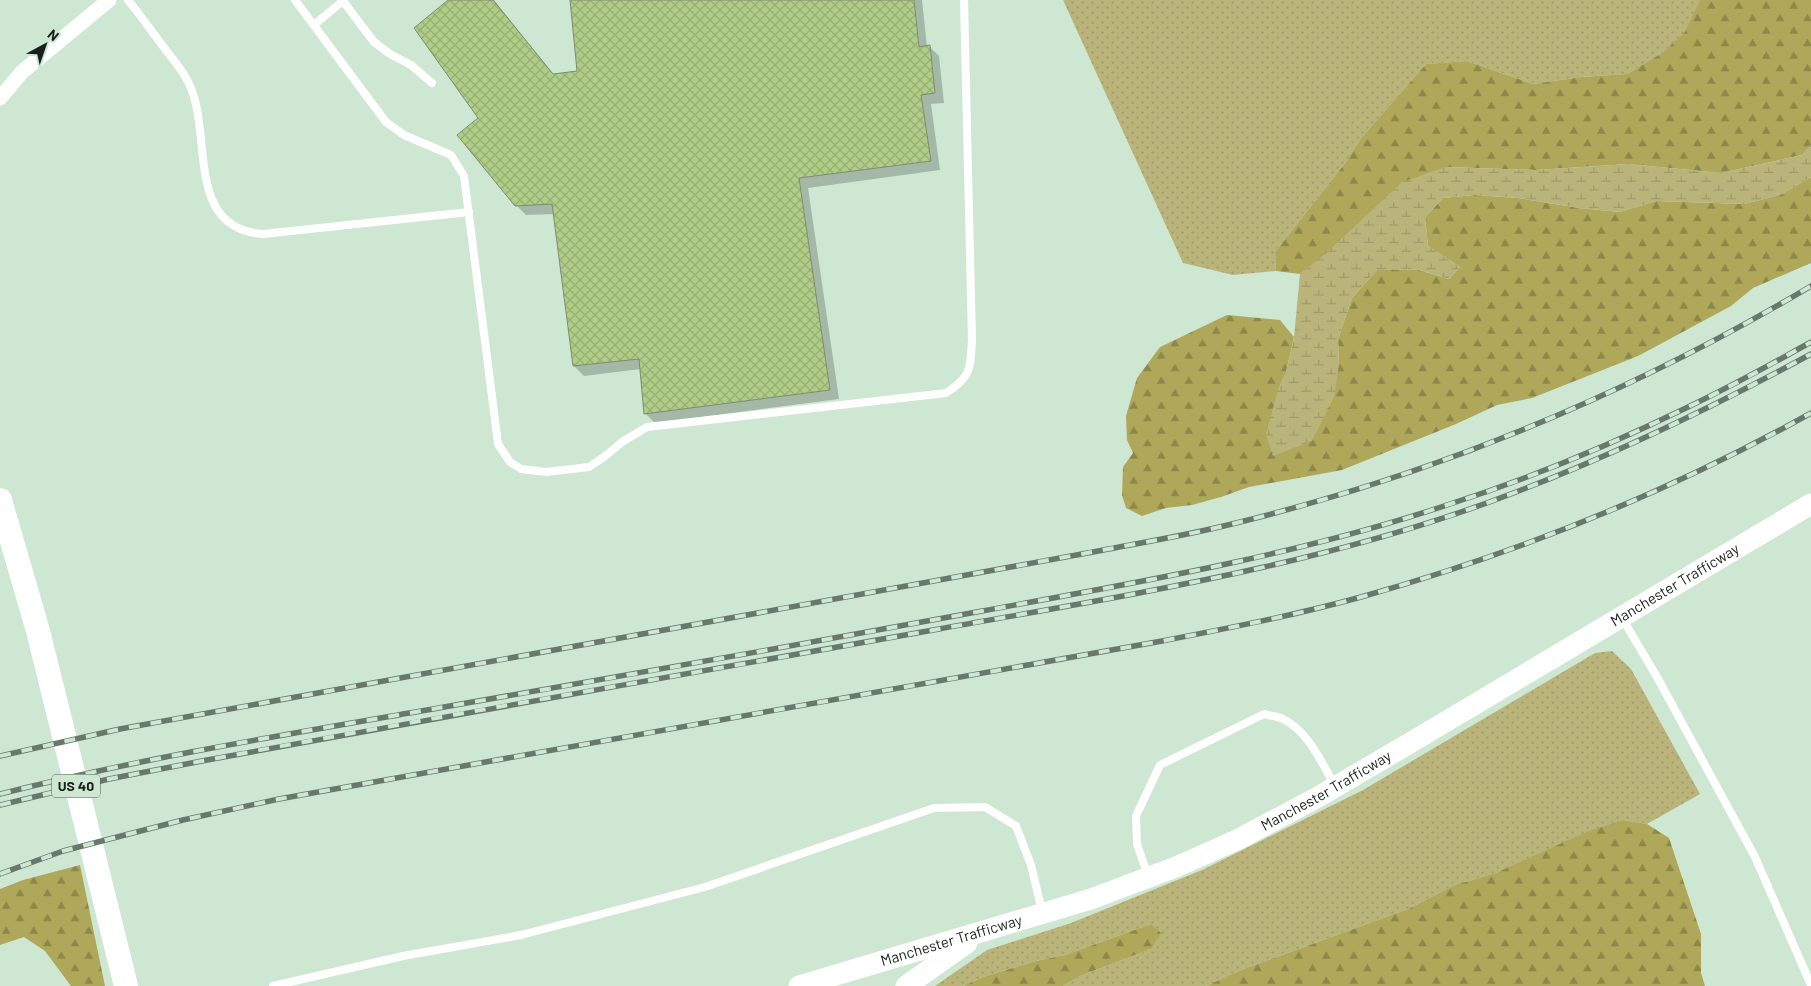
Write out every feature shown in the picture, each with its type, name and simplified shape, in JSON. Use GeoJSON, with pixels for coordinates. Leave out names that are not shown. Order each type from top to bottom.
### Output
{"type":"FeatureCollection","features":[{"type":"Feature","properties":{"kind":"main road","name":"US 40"},"geometry":{"type":"LineString","coordinates":[[0,500],[38,631],[126,986]]}},
{"type":"Feature","properties":{"kind":"main road","name":"Manchester Trafficway"},"geometry":{"type":"LineString","coordinates":[[799,986],[1091,899],[1176,867],[1238,838],[1335,786],[1811,504]]}},
{"type":"Feature","properties":{"kind":"main road"},"geometry":{"type":"LineString","coordinates":[[906,986],[981,933]]}},
{"type":"Feature","properties":{"kind":"street"},"geometry":{"type":"LineString","coordinates":[[0,98],[22,72],[109,0]]}},
{"type":"Feature","properties":{"kind":"lane"},"geometry":{"type":"LineString","coordinates":[[128,0],[180,68],[192,90],[198,112],[208,194],[216,211],[230,223],[249,233],[263,234],[469,212]]}},
{"type":"Feature","properties":{"kind":"lane"},"geometry":{"type":"LineString","coordinates":[[295,0],[386,122],[404,135],[451,155],[464,176],[498,444],[510,462],[521,469],[546,472],[589,467],[622,442],[647,427],[946,393],[962,383],[970,367],[972,340],[964,0]]}},
{"type":"Feature","properties":{"kind":"lane"},"geometry":{"type":"LineString","coordinates":[[314,25],[343,1],[374,42],[410,65],[432,83]]}},
{"type":"Feature","properties":{"kind":"lane"},"geometry":{"type":"LineString","coordinates":[[1621,616],[1657,677],[1755,857],[1811,985]]}},
{"type":"Feature","properties":{"kind":"lane"},"geometry":{"type":"LineString","coordinates":[[1149,877],[1137,844],[1136,816],[1160,766],[1264,714],[1282,718],[1299,731],[1318,756],[1335,786]]}},
{"type":"Feature","properties":{"kind":"lane"},"geometry":{"type":"LineString","coordinates":[[273,986],[403,956],[521,935],[705,887],[934,808],[985,807],[1016,826],[1030,865],[1043,914]]}},
{"type":"Feature","properties":{"kind":"green space"},"geometry":{"type":"Polygon","coordinates":[[[1063,0],[1700,0],[1686,32],[1662,53],[1627,74],[1581,77],[1533,84],[1467,61],[1426,64],[1362,137],[1346,162],[1275,252],[1276,271],[1233,275],[1183,263],[1063,0]]]}},
{"type":"Feature","properties":{"kind":"green space"},"geometry":{"type":"Polygon","coordinates":[[[1700,0],[1811,0],[1811,145],[1802,155],[1721,173],[1628,164],[1536,170],[1446,167],[1300,274],[1276,271],[1275,252],[1346,162],[1362,137],[1426,64],[1467,61],[1533,84],[1581,77],[1627,74],[1662,53],[1685,32],[1700,0]]]}},
{"type":"Feature","properties":{"kind":"green space"},"geometry":{"type":"Polygon","coordinates":[[[1811,145],[1811,177],[1780,195],[1744,204],[1656,201],[1620,212],[1579,208],[1518,198],[1474,195],[1443,198],[1425,217],[1428,246],[1460,267],[1449,279],[1419,270],[1378,269],[1352,298],[1338,339],[1339,364],[1334,397],[1312,441],[1273,456],[1266,434],[1278,390],[1286,372],[1294,337],[1300,274],[1325,254],[1402,182],[1446,167],[1536,170],[1628,164],[1721,173],[1802,155],[1811,145]]]}},
{"type":"Feature","properties":{"kind":"green space"},"geometry":{"type":"Polygon","coordinates":[[[1811,177],[1811,263],[1753,288],[1731,306],[1638,356],[1532,398],[1497,405],[1456,424],[1342,470],[1249,487],[1192,505],[1166,508],[1142,516],[1126,508],[1122,495],[1123,467],[1133,453],[1127,440],[1126,416],[1137,378],[1160,347],[1227,315],[1280,320],[1294,337],[1286,372],[1278,390],[1339,364],[1338,339],[1352,298],[1378,269],[1419,270],[1449,279],[1460,267],[1428,246],[1425,217],[1443,198],[1474,195],[1518,198],[1579,208],[1620,212],[1656,201],[1744,204],[1780,195],[1811,177]]]}},
{"type":"Feature","properties":{"kind":"green space"},"geometry":{"type":"Polygon","coordinates":[[[1612,651],[1631,669],[1700,794],[1647,824],[1623,820],[1496,873],[1455,885],[1408,909],[1241,970],[1206,986],[1063,986],[1080,976],[1151,949],[1151,924],[1065,955],[1036,961],[983,977],[963,986],[935,986],[987,950],[1071,923],[1202,870],[1363,790],[1595,653],[1612,651]]]}},
{"type":"Feature","properties":{"kind":"green space"},"geometry":{"type":"Polygon","coordinates":[[[1623,820],[1647,824],[1669,838],[1701,934],[1701,973],[1705,986],[1206,986],[1241,970],[1408,909],[1455,885],[1496,873],[1584,833],[1623,820]]]}},
{"type":"Feature","properties":{"kind":"green space"},"geometry":{"type":"Polygon","coordinates":[[[80,865],[105,986],[71,986],[45,951],[24,937],[0,945],[0,889],[23,880],[80,865]]]}},
{"type":"Feature","properties":{"kind":"green space"},"geometry":{"type":"Polygon","coordinates":[[[1151,924],[1161,933],[1151,949],[1080,976],[1063,986],[963,986],[983,977],[1036,961],[1065,955],[1151,924]]]}},
{"type":"Feature","properties":{"kind":"building"},"geometry":{"type":"Polygon","coordinates":[[[448,0],[493,0],[553,74],[577,71],[570,0],[914,0],[919,47],[930,45],[935,93],[921,95],[931,161],[799,178],[830,390],[644,414],[639,359],[573,366],[552,204],[515,206],[457,135],[478,118],[414,28],[448,0]]]}},
{"type":"Feature","properties":{"kind":"railway"},"geometry":{"type":"LineString","coordinates":[[0,756],[120,729],[1082,554],[1236,523],[1312,503],[1386,480],[1532,426],[1674,361],[1743,325],[1811,286]]}},
{"type":"Feature","properties":{"kind":"railway"},"geometry":{"type":"LineString","coordinates":[[0,794],[110,768],[221,746],[713,660],[1159,578],[1277,553],[1393,522],[1450,504],[1570,460],[1702,400],[1811,342]]}},
{"type":"Feature","properties":{"kind":"railway"},"geometry":{"type":"LineString","coordinates":[[0,805],[109,779],[207,760],[1085,603],[1303,558],[1375,539],[1446,517],[1554,477],[1666,428],[1811,354]]}},
{"type":"Feature","properties":{"kind":"railway"},"geometry":{"type":"LineString","coordinates":[[0,874],[63,851],[183,820],[279,799],[1162,641],[1337,604],[1477,561],[1592,518],[1703,469],[1811,413]]}}]}
